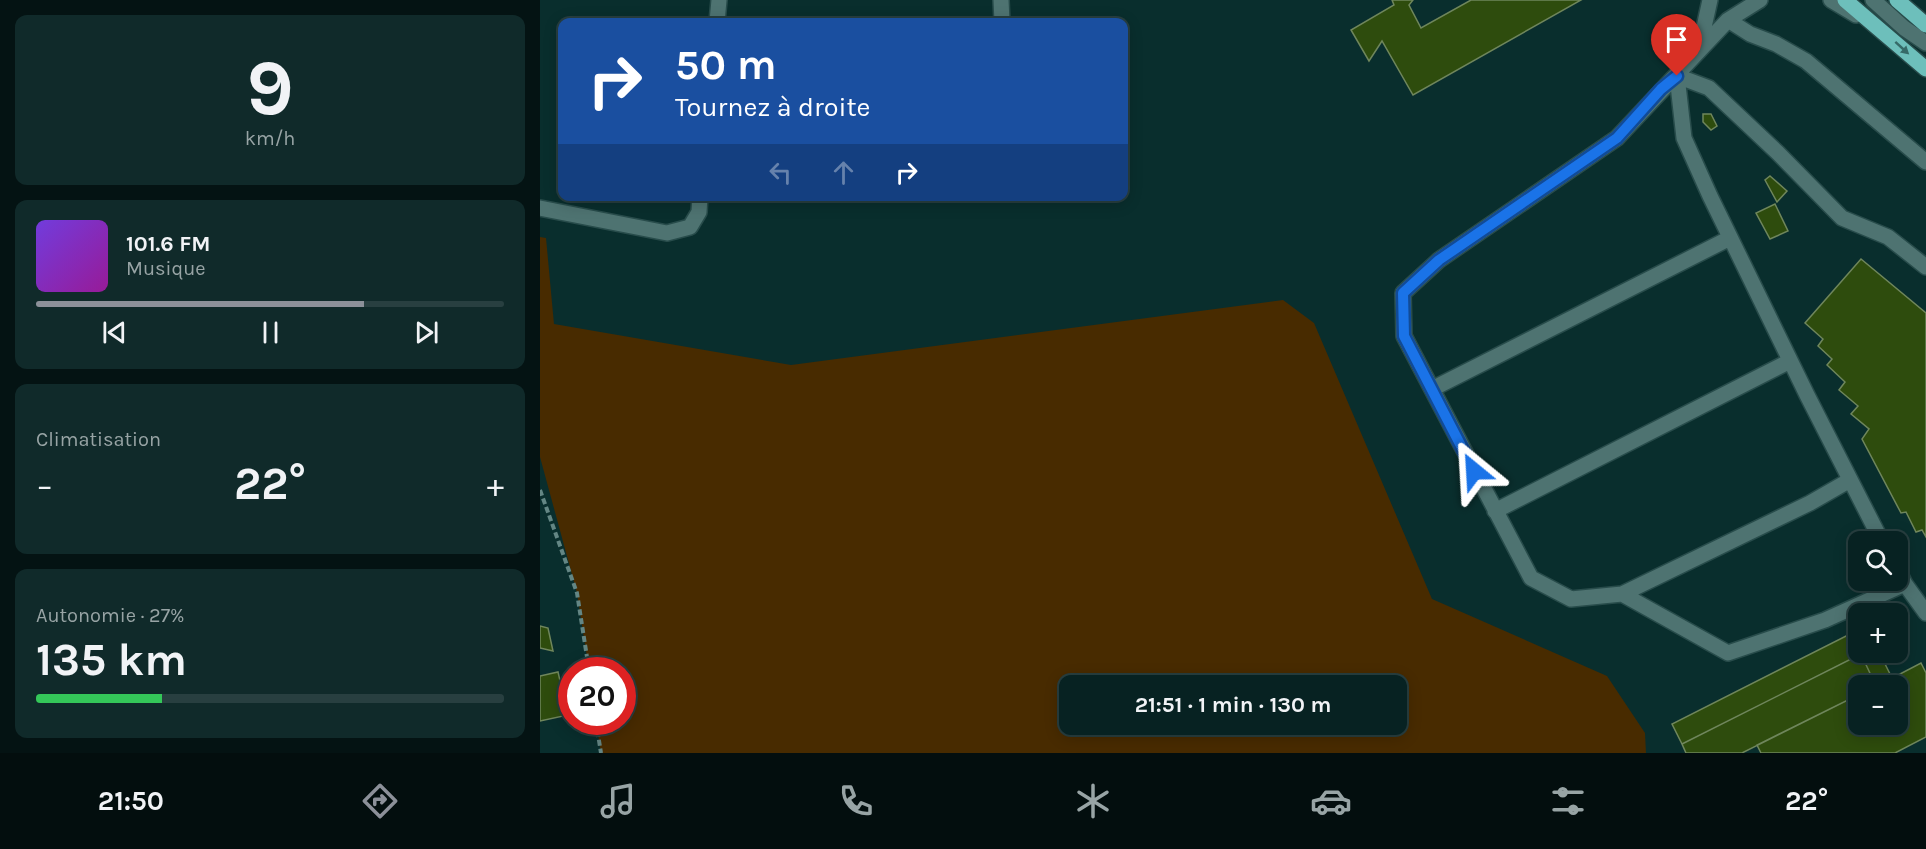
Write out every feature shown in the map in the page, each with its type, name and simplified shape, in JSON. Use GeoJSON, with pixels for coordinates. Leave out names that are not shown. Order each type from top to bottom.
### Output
{"type":"FeatureCollection","features":[{"type":"Feature","properties":{"kind":"main road"},"geometry":{"type":"LineString","coordinates":[[1845,0],[1926,69]]}},
{"type":"Feature","properties":{"kind":"main road"},"geometry":{"type":"LineString","coordinates":[[1897,0],[1926,25]]}},
{"type":"Feature","properties":{"kind":"street"},"geometry":{"type":"LineString","coordinates":[[717,18],[719,0]]}},
{"type":"Feature","properties":{"kind":"street"},"geometry":{"type":"LineString","coordinates":[[1001,0],[1002,18]]}},
{"type":"Feature","properties":{"kind":"street"},"geometry":{"type":"LineString","coordinates":[[1699,50],[1710,0]]}},
{"type":"Feature","properties":{"kind":"street"},"geometry":{"type":"LineString","coordinates":[[1760,0],[1728,20],[1617,138],[1439,260],[1403,293],[1404,336],[1531,578],[1571,599],[1622,594],[1810,503],[1850,480]]}},
{"type":"Feature","properties":{"kind":"street"},"geometry":{"type":"LineString","coordinates":[[1831,0],[1883,31]]}},
{"type":"Feature","properties":{"kind":"street"},"geometry":{"type":"LineString","coordinates":[[1873,0],[1904,28],[1926,43]]}},
{"type":"Feature","properties":{"kind":"street"},"geometry":{"type":"LineString","coordinates":[[1728,20],[1750,34],[1776,44],[1806,61],[1926,162]]}},
{"type":"Feature","properties":{"kind":"street"},"geometry":{"type":"LineString","coordinates":[[1677,76],[1684,138],[1790,361],[1876,531]]}},
{"type":"Feature","properties":{"kind":"street"},"geometry":{"type":"LineString","coordinates":[[1677,76],[1709,88],[1842,218],[1888,237],[1926,267]]}},
{"type":"Feature","properties":{"kind":"street"},"geometry":{"type":"LineString","coordinates":[[540,208],[667,233],[690,227],[699,212],[700,201]]}},
{"type":"Feature","properties":{"kind":"street"},"geometry":{"type":"LineString","coordinates":[[1432,389],[1730,238]]}},
{"type":"Feature","properties":{"kind":"street"},"geometry":{"type":"LineString","coordinates":[[1495,511],[1790,361]]}},
{"type":"Feature","properties":{"kind":"street"},"geometry":{"type":"LineString","coordinates":[[1908,588],[1926,613]]}},
{"type":"Feature","properties":{"kind":"street"},"geometry":{"type":"LineString","coordinates":[[1622,594],[1728,653],[1825,620],[1889,591]]}},
{"type":"Feature","properties":{"kind":"path"},"geometry":{"type":"LineString","coordinates":[[540,490],[577,593],[587,657]]}},
{"type":"Feature","properties":{"kind":"path"},"geometry":{"type":"LineString","coordinates":[[599,735],[601,753]]}},
{"type":"Feature","properties":{"kind":"shaded area"},"geometry":{"type":"Polygon","coordinates":[[[540,237],[546,238],[554,324],[791,365],[1283,300],[1314,323],[1432,599],[1607,676],[1645,733],[1646,753],[601,753],[598,735],[636,735],[636,657],[587,657],[577,593],[540,457],[540,237]]]}},
{"type":"Feature","properties":{"kind":"building"},"geometry":{"type":"Polygon","coordinates":[[[1392,0],[1413,0],[1409,5],[1421,28],[1471,0],[1581,0],[1413,95],[1382,41],[1369,61],[1351,30],[1394,5],[1392,0]]]}},
{"type":"Feature","properties":{"kind":"building"},"geometry":{"type":"Polygon","coordinates":[[[1703,114],[1711,114],[1717,126],[1711,130],[1703,122],[1703,114]]]}},
{"type":"Feature","properties":{"kind":"building"},"geometry":{"type":"Polygon","coordinates":[[[1770,176],[1787,191],[1777,202],[1765,180],[1770,176]]]}},
{"type":"Feature","properties":{"kind":"building"},"geometry":{"type":"Polygon","coordinates":[[[1775,204],[1788,231],[1770,239],[1756,213],[1775,204]]]}},
{"type":"Feature","properties":{"kind":"building"},"geometry":{"type":"Polygon","coordinates":[[[1861,259],[1926,313],[1926,537],[1922,530],[1916,532],[1906,512],[1901,513],[1862,439],[1869,429],[1851,414],[1858,406],[1839,390],[1845,382],[1827,365],[1832,359],[1818,346],[1823,339],[1805,323],[1861,259]]]}},
{"type":"Feature","properties":{"kind":"building"},"geometry":{"type":"Polygon","coordinates":[[[540,626],[548,628],[553,651],[540,648],[540,626]]]}},
{"type":"Feature","properties":{"kind":"building"},"geometry":{"type":"Polygon","coordinates":[[[1848,635],[1848,661],[1682,744],[1672,724],[1848,635]]]}},
{"type":"Feature","properties":{"kind":"building"},"geometry":{"type":"Polygon","coordinates":[[[1848,661],[1848,663],[1865,663],[1871,675],[1848,675],[1848,700],[1742,753],[1686,753],[1682,744],[1848,661]]]}},
{"type":"Feature","properties":{"kind":"building"},"geometry":{"type":"Polygon","coordinates":[[[1865,663],[1884,663],[1890,675],[1871,675],[1865,663]]]}},
{"type":"Feature","properties":{"kind":"building"},"geometry":{"type":"Polygon","coordinates":[[[1921,663],[1926,673],[1926,737],[1895,753],[1761,753],[1757,745],[1848,700],[1848,735],[1908,735],[1908,675],[1898,675],[1921,663]]]}},
{"type":"Feature","properties":{"kind":"building"},"geometry":{"type":"Polygon","coordinates":[[[558,672],[558,717],[540,721],[540,676],[558,672]]]}},
{"type":"Feature","properties":{"kind":"route"},"geometry":{"type":"LineString","coordinates":[[1474,471],[1404,336],[1403,293],[1439,260],[1617,138],[1661,89],[1677,76]]}}]}
